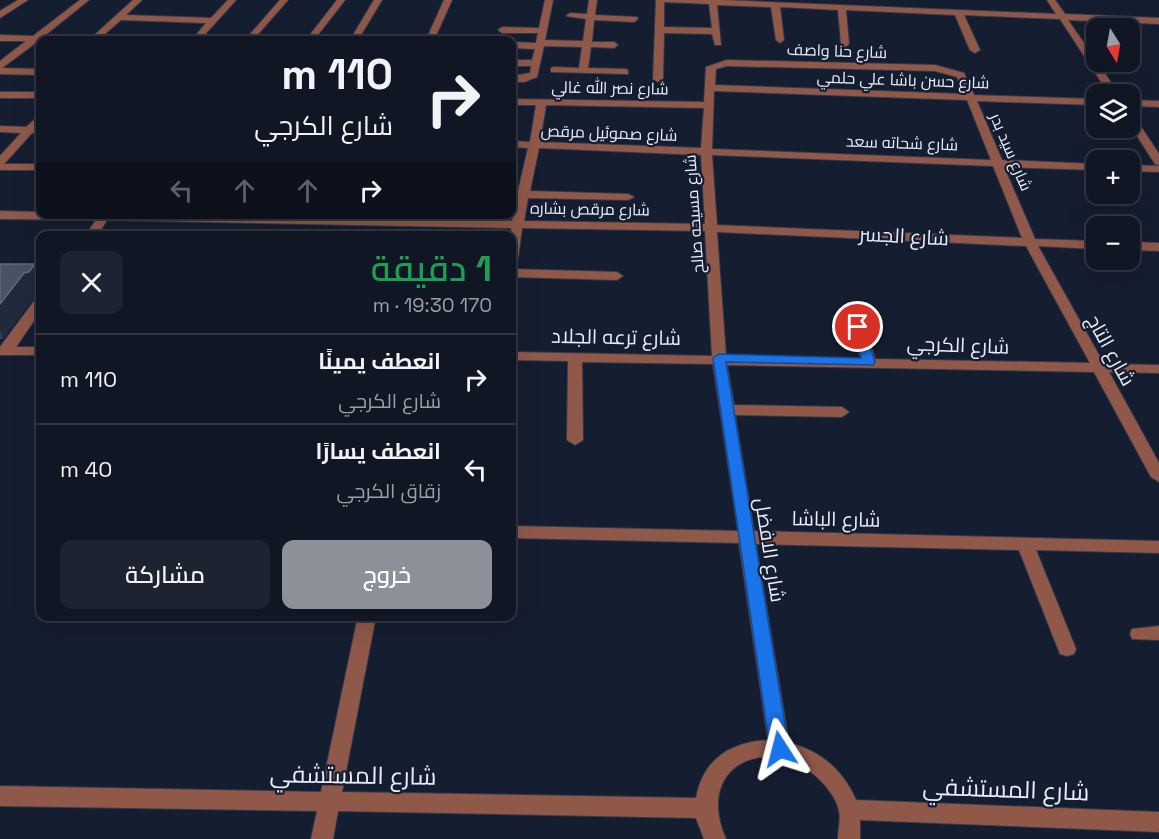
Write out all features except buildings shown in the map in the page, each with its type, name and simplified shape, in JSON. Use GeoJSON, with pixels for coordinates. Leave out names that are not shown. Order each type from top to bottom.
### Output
{"type":"FeatureCollection","features":[{"type":"Feature","properties":{"kind":"street"},"geometry":{"type":"LineString","coordinates":[[0,15],[24,0]]}},
{"type":"Feature","properties":{"kind":"street"},"geometry":{"type":"LineString","coordinates":[[38,36],[85,0]]}},
{"type":"Feature","properties":{"kind":"street"},"geometry":{"type":"LineString","coordinates":[[98,36],[138,0]]}},
{"type":"Feature","properties":{"kind":"street"},"geometry":{"type":"LineString","coordinates":[[200,36],[232,0]]}},
{"type":"Feature","properties":{"kind":"street"},"geometry":{"type":"LineString","coordinates":[[252,36],[284,0]]}},
{"type":"Feature","properties":{"kind":"street"},"geometry":{"type":"LineString","coordinates":[[313,36],[341,0]]}},
{"type":"Feature","properties":{"kind":"street"},"geometry":{"type":"LineString","coordinates":[[356,36],[378,0]]}},
{"type":"Feature","properties":{"kind":"street"},"geometry":{"type":"LineString","coordinates":[[432,36],[448,0]]}},
{"type":"Feature","properties":{"kind":"street"},"geometry":{"type":"LineString","coordinates":[[516,78],[532,76],[537,63],[549,0]]}},
{"type":"Feature","properties":{"kind":"street"},"geometry":{"type":"LineString","coordinates":[[583,71],[593,0]]}},
{"type":"Feature","properties":{"kind":"street"},"geometry":{"type":"LineString","coordinates":[[658,79],[660,0]]}},
{"type":"Feature","properties":{"kind":"street"},"geometry":{"type":"LineString","coordinates":[[665,0],[776,5],[813,3],[842,8],[1159,21]]}},
{"type":"Feature","properties":{"kind":"street"},"geometry":{"type":"LineString","coordinates":[[1051,0],[1107,84]]}},
{"type":"Feature","properties":{"kind":"street"},"geometry":{"type":"LineString","coordinates":[[713,2],[718,43]]}},
{"type":"Feature","properties":{"kind":"street"},"geometry":{"type":"LineString","coordinates":[[776,5],[780,40]]}},
{"type":"Feature","properties":{"kind":"street"},"geometry":{"type":"LineString","coordinates":[[842,8],[844,44]]}},
{"type":"Feature","properties":{"kind":"street"},"geometry":{"type":"LineString","coordinates":[[958,12],[975,50]]}},
{"type":"Feature","properties":{"kind":"street"},"geometry":{"type":"LineString","coordinates":[[570,16],[634,19]]}},
{"type":"Feature","properties":{"kind":"street"},"geometry":{"type":"LineString","coordinates":[[119,17],[213,21]]}},
{"type":"Feature","properties":{"kind":"street"},"geometry":{"type":"LineString","coordinates":[[502,30],[543,31]]}},
{"type":"Feature","properties":{"kind":"street"},"geometry":{"type":"LineString","coordinates":[[660,30],[717,31]]}},
{"type":"Feature","properties":{"kind":"street"},"geometry":{"type":"LineString","coordinates":[[0,38],[34,39]]}},
{"type":"Feature","properties":{"kind":"street"},"geometry":{"type":"LineString","coordinates":[[0,66],[34,39]]}},
{"type":"Feature","properties":{"kind":"street"},"geometry":{"type":"LineString","coordinates":[[516,45],[614,45]]}},
{"type":"Feature","properties":{"kind":"street"},"geometry":{"type":"LineString","coordinates":[[516,63],[537,63]]}},
{"type":"Feature","properties":{"kind":"street","name":"شارع حنا واصف"},"geometry":{"type":"LineString","coordinates":[[711,67],[727,63],[935,68],[961,75]]}},
{"type":"Feature","properties":{"kind":"street","name":"شارع مسيحه صالح"},"geometry":{"type":"LineString","coordinates":[[711,67],[706,152],[719,358]]}},
{"type":"Feature","properties":{"kind":"street"},"geometry":{"type":"LineString","coordinates":[[554,70],[625,72]]}},
{"type":"Feature","properties":{"kind":"street"},"geometry":{"type":"LineString","coordinates":[[0,71],[36,72]]}},
{"type":"Feature","properties":{"kind":"street","name":"شارع سيد بدر"},"geometry":{"type":"LineString","coordinates":[[961,75],[1030,242]]}},
{"type":"Feature","properties":{"kind":"street","name":"شارع حسن باشا علي حلمي"},"geometry":{"type":"LineString","coordinates":[[708,88],[1086,102]]}},
{"type":"Feature","properties":{"kind":"street"},"geometry":{"type":"LineString","coordinates":[[0,95],[36,95]]}},
{"type":"Feature","properties":{"kind":"street","name":"شارع نصر الله غالي"},"geometry":{"type":"LineString","coordinates":[[516,102],[708,105]]}},
{"type":"Feature","properties":{"kind":"street"},"geometry":{"type":"LineString","coordinates":[[515,231],[536,145],[542,102]]}},
{"type":"Feature","properties":{"kind":"street"},"geometry":{"type":"LineString","coordinates":[[1140,103],[1159,104]]}},
{"type":"Feature","properties":{"kind":"street"},"geometry":{"type":"LineString","coordinates":[[0,129],[35,130]]}},
{"type":"Feature","properties":{"kind":"street"},"geometry":{"type":"LineString","coordinates":[[0,162],[35,130]]}},
{"type":"Feature","properties":{"kind":"street"},"geometry":{"type":"LineString","coordinates":[[1140,133],[1159,162]]}},
{"type":"Feature","properties":{"kind":"street","name":"شارع صموئيل مرقص"},"geometry":{"type":"LineString","coordinates":[[516,144],[706,152]]}},
{"type":"Feature","properties":{"kind":"street","name":"شارع شحاته سعد"},"geometry":{"type":"LineString","coordinates":[[706,152],[1086,167]]}},
{"type":"Feature","properties":{"kind":"street"},"geometry":{"type":"LineString","coordinates":[[0,167],[36,167]]}},
{"type":"Feature","properties":{"kind":"street"},"geometry":{"type":"LineString","coordinates":[[1140,168],[1159,169]]}},
{"type":"Feature","properties":{"kind":"street"},"geometry":{"type":"LineString","coordinates":[[516,194],[628,197]]}},
{"type":"Feature","properties":{"kind":"street","name":"شارع مرقص بشاره"},"geometry":{"type":"LineString","coordinates":[[0,215],[36,215]]}},
{"type":"Feature","properties":{"kind":"street","name":"شارع مرقص بشاره"},"geometry":{"type":"LineString","coordinates":[[381,219],[712,228]]}},
{"type":"Feature","properties":{"kind":"street","name":"شارع الجسر"},"geometry":{"type":"LineString","coordinates":[[712,228],[1086,245]]}},
{"type":"Feature","properties":{"kind":"street","name":"شارع التاج"},"geometry":{"type":"LineString","coordinates":[[1030,242],[1159,477]]}},
{"type":"Feature","properties":{"kind":"street"},"geometry":{"type":"LineString","coordinates":[[1140,246],[1159,247]]}},
{"type":"Feature","properties":{"kind":"street"},"geometry":{"type":"LineString","coordinates":[[516,273],[617,276]]}},
{"type":"Feature","properties":{"kind":"street"},"geometry":{"type":"LineString","coordinates":[[3,351],[36,308]]}},
{"type":"Feature","properties":{"kind":"street"},"geometry":{"type":"LineString","coordinates":[[853,310],[869,362]]}},
{"type":"Feature","properties":{"kind":"street"},"geometry":{"type":"LineString","coordinates":[[3,351],[36,351]]}},
{"type":"Feature","properties":{"kind":"street","name":"شارع ترعه الجلاد"},"geometry":{"type":"LineString","coordinates":[[516,356],[719,358]]}},
{"type":"Feature","properties":{"kind":"street"},"geometry":{"type":"LineString","coordinates":[[575,356],[575,440]]}},
{"type":"Feature","properties":{"kind":"street","name":"شارع الكرجي"},"geometry":{"type":"LineString","coordinates":[[719,358],[1159,369]]}},
{"type":"Feature","properties":{"kind":"street","name":"شارع الافضل"},"geometry":{"type":"LineString","coordinates":[[719,358],[780,749]]}},
{"type":"Feature","properties":{"kind":"street"},"geometry":{"type":"LineString","coordinates":[[727,410],[842,412]]}},
{"type":"Feature","properties":{"kind":"street","name":"شارع الباشا"},"geometry":{"type":"LineString","coordinates":[[516,532],[1159,548]]}},
{"type":"Feature","properties":{"kind":"street"},"geometry":{"type":"LineString","coordinates":[[1025,544],[1066,649]]}},
{"type":"Feature","properties":{"kind":"street"},"geometry":{"type":"LineString","coordinates":[[322,839],[366,621]]}},
{"type":"Feature","properties":{"kind":"street"},"geometry":{"type":"LineString","coordinates":[[1139,634],[1159,633]]}},
{"type":"Feature","properties":{"kind":"street"},"geometry":{"type":"LineString","coordinates":[[715,839],[705,808],[711,782],[726,762],[742,753],[760,748],[780,749],[799,754],[817,763],[833,776],[844,792],[851,810],[849,839]]}},
{"type":"Feature","properties":{"kind":"street","name":"شارع المستشفي"},"geometry":{"type":"LineString","coordinates":[[0,796],[705,808]]}},
{"type":"Feature","properties":{"kind":"street","name":"شارع المستشفي"},"geometry":{"type":"LineString","coordinates":[[851,810],[1159,822]]}},
{"type":"Feature","properties":{"kind":"route"},"geometry":{"type":"LineString","coordinates":[[780,749],[719,358],[869,362],[858,327]]}}]}
